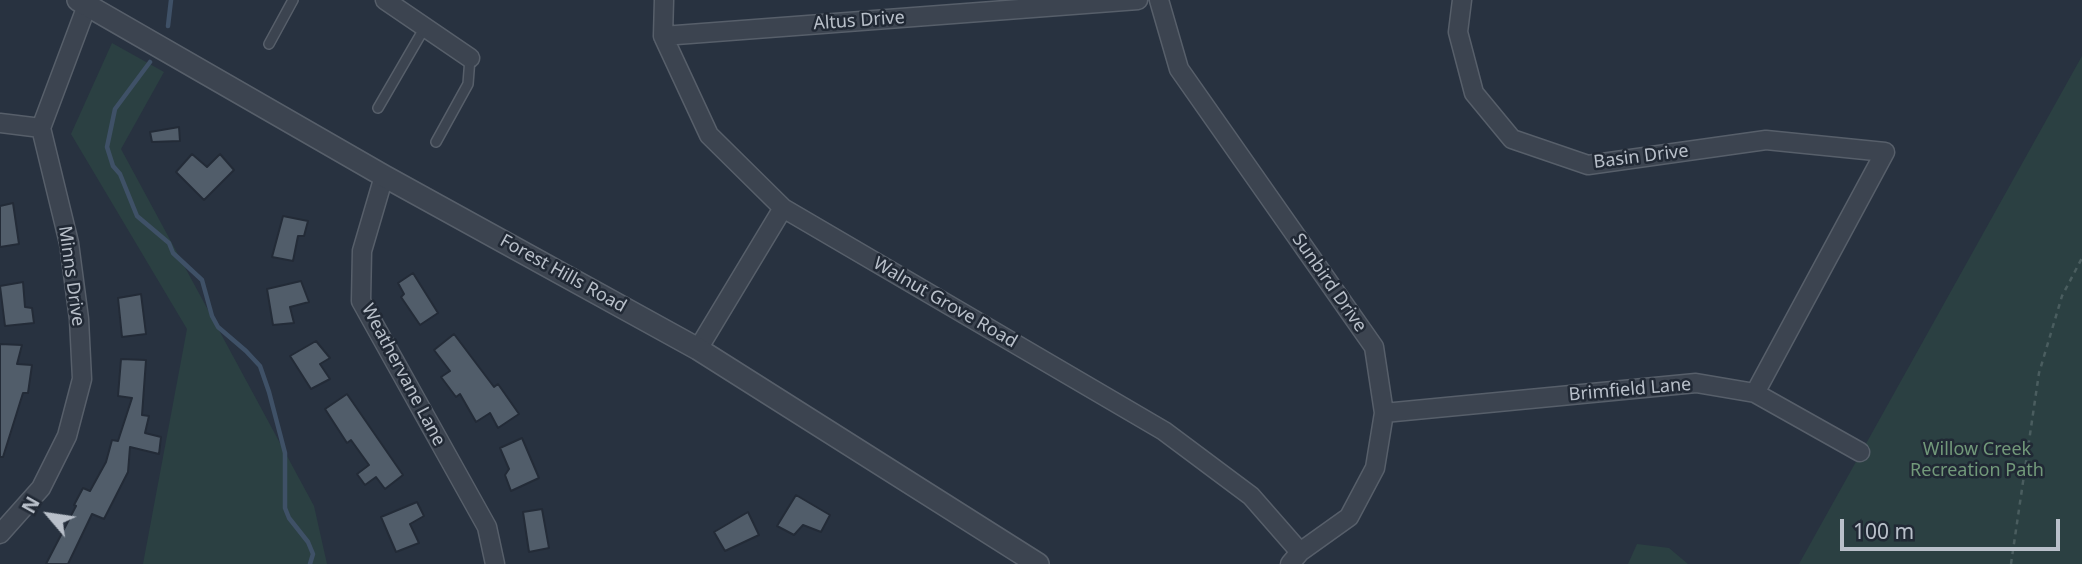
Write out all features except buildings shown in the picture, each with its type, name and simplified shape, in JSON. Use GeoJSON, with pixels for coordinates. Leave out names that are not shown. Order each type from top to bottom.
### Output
{"type":"FeatureCollection","features":[{"type":"Feature","properties":{"kind":"street"},"geometry":{"type":"LineString","coordinates":[[385,0],[470,58]]}},
{"type":"Feature","properties":{"kind":"street","name":"Walnut Grove Road"},"geometry":{"type":"LineString","coordinates":[[664,0],[663,36],[709,135],[783,208],[1164,431],[1251,496],[1295,558]]}},
{"type":"Feature","properties":{"kind":"street","name":"Altus Drive"},"geometry":{"type":"LineString","coordinates":[[663,36],[1138,0]]}},
{"type":"Feature","properties":{"kind":"street","name":"Sunbird Drive"},"geometry":{"type":"LineString","coordinates":[[1159,0],[1179,69],[1374,347],[1384,413],[1375,468],[1349,517],[1295,558]]}},
{"type":"Feature","properties":{"kind":"street","name":"Basin Drive"},"geometry":{"type":"LineString","coordinates":[[1462,0],[1458,32],[1474,93],[1513,139],[1588,165],[1766,140],[1885,152],[1755,393]]}},
{"type":"Feature","properties":{"kind":"street"},"geometry":{"type":"LineString","coordinates":[[0,123],[41,128],[85,2]]}},
{"type":"Feature","properties":{"kind":"street","name":"Forest Hills Road"},"geometry":{"type":"LineString","coordinates":[[85,2],[384,176],[698,349],[1038,564]]}},
{"type":"Feature","properties":{"kind":"street","name":"Minns Drive"},"geometry":{"type":"LineString","coordinates":[[0,534],[41,488],[67,436],[82,379],[79,319],[69,243],[41,128]]}},
{"type":"Feature","properties":{"kind":"street","name":"Weathervane Lane"},"geometry":{"type":"LineString","coordinates":[[384,176],[362,251],[361,302],[487,527],[495,564]]}},
{"type":"Feature","properties":{"kind":"street"},"geometry":{"type":"LineString","coordinates":[[698,349],[783,208]]}},
{"type":"Feature","properties":{"kind":"street","name":"Brimfield Lane"},"geometry":{"type":"LineString","coordinates":[[1384,413],[1696,383],[1755,393],[1860,452]]}},
{"type":"Feature","properties":{"kind":"lane"},"geometry":{"type":"LineString","coordinates":[[269,44],[293,0]]}},
{"type":"Feature","properties":{"kind":"lane"},"geometry":{"type":"LineString","coordinates":[[378,108],[425,27]]}},
{"type":"Feature","properties":{"kind":"lane"},"geometry":{"type":"LineString","coordinates":[[436,142],[468,84],[470,58]]}},
{"type":"Feature","properties":{"kind":"path"},"geometry":{"type":"LineString","coordinates":[[2011,564],[2039,373],[2062,296],[2082,258]]}},
{"type":"Feature","properties":{"kind":"green space"},"geometry":{"type":"Polygon","coordinates":[[[112,43],[164,72],[121,149],[314,506],[327,564],[143,564],[187,329],[71,134],[112,43]]]}},
{"type":"Feature","properties":{"kind":"green space","name":"Willow Creek Recreation Path"},"geometry":{"type":"Polygon","coordinates":[[[2082,56],[2082,564],[1799,564],[2082,56]]]}},
{"type":"Feature","properties":{"kind":"green space"},"geometry":{"type":"Polygon","coordinates":[[[1637,544],[1669,548],[1688,564],[1628,564],[1637,544]]]}},
{"type":"Feature","properties":{"kind":"waterway"},"geometry":{"type":"LineString","coordinates":[[168,26],[171,0]]}},
{"type":"Feature","properties":{"kind":"waterway"},"geometry":{"type":"LineString","coordinates":[[150,62],[115,109],[107,147],[113,166],[120,174],[137,216],[169,243],[173,253],[202,280],[212,316],[218,327],[260,366],[285,453],[285,508],[289,518],[308,542],[313,554],[310,564]]}}]}
